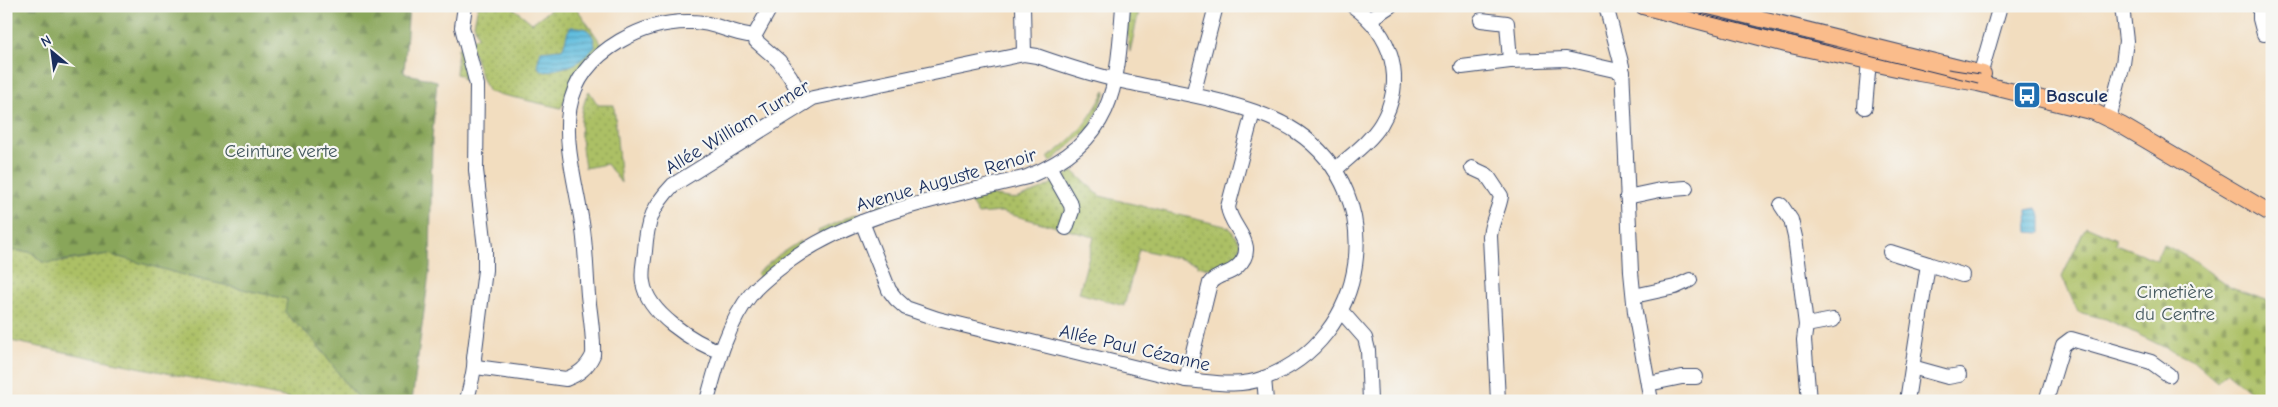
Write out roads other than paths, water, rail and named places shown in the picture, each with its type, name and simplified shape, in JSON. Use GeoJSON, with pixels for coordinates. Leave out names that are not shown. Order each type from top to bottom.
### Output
{"type":"FeatureCollection","features":[{"type":"Feature","properties":{"kind":"main road"},"geometry":{"type":"LineString","coordinates":[[1643,6],[1786,44],[1928,75],[1979,78],[2073,96],[2111,111],[2272,206]]}},
{"type":"Feature","properties":{"kind":"main road"},"geometry":{"type":"LineString","coordinates":[[1709,6],[1979,78],[2106,117],[2272,214]]}},
{"type":"Feature","properties":{"kind":"street"},"geometry":{"type":"LineString","coordinates":[[465,6],[462,27],[477,85],[476,170],[485,239],[485,270],[474,358],[476,366],[471,376],[467,401]]}},
{"type":"Feature","properties":{"kind":"street"},"geometry":{"type":"LineString","coordinates":[[753,36],[771,6]]}},
{"type":"Feature","properties":{"kind":"street"},"geometry":{"type":"LineString","coordinates":[[1024,6],[1024,54]]}},
{"type":"Feature","properties":{"kind":"street","name":"Avenue Auguste Renoir"},"geometry":{"type":"LineString","coordinates":[[706,401],[721,352],[737,317],[752,293],[773,273],[818,242],[862,222],[904,207],[1027,177],[1050,168],[1088,139],[1107,109],[1116,80],[1123,6]]}},
{"type":"Feature","properties":{"kind":"street"},"geometry":{"type":"LineString","coordinates":[[1194,95],[1216,6]]}},
{"type":"Feature","properties":{"kind":"street"},"geometry":{"type":"LineString","coordinates":[[1335,170],[1362,146],[1381,124],[1393,94],[1392,60],[1384,39],[1370,18],[1353,6]]}},
{"type":"Feature","properties":{"kind":"street"},"geometry":{"type":"LineString","coordinates":[[1370,18],[1390,6]]}},
{"type":"Feature","properties":{"kind":"street"},"geometry":{"type":"LineString","coordinates":[[1606,6],[1622,72],[1626,197],[1634,296],[1651,401]]}},
{"type":"Feature","properties":{"kind":"street"},"geometry":{"type":"LineString","coordinates":[[1979,78],[2000,6]]}},
{"type":"Feature","properties":{"kind":"street"},"geometry":{"type":"LineString","coordinates":[[2111,111],[2123,64],[2126,41],[2122,6]]}},
{"type":"Feature","properties":{"kind":"street"},"geometry":{"type":"LineString","coordinates":[[2260,6],[2260,19],[2264,34]]}},
{"type":"Feature","properties":{"kind":"street"},"geometry":{"type":"LineString","coordinates":[[1482,20],[1507,23],[1510,61]]}},
{"type":"Feature","properties":{"kind":"street"},"geometry":{"type":"LineString","coordinates":[[476,366],[566,379],[575,376],[587,367],[593,355],[586,242],[567,133],[568,110],[572,94],[585,70],[609,48],[635,33],[665,24],[693,22],[722,26],[753,36],[779,61],[805,103]]}},
{"type":"Feature","properties":{"kind":"street","name":"Allée William Turner"},"geometry":{"type":"LineString","coordinates":[[721,352],[679,329],[664,317],[651,303],[643,282],[646,230],[658,201],[672,185],[805,103],[839,91],[912,79],[1024,54],[1037,56],[1116,80]]}},
{"type":"Feature","properties":{"kind":"street"},"geometry":{"type":"LineString","coordinates":[[1462,67],[1510,61],[1566,59],[1622,72]]}},
{"type":"Feature","properties":{"kind":"street"},"geometry":{"type":"LineString","coordinates":[[1864,107],[1869,61]]}},
{"type":"Feature","properties":{"kind":"street","name":"Allée Paul Cézanne"},"geometry":{"type":"LineString","coordinates":[[862,222],[889,290],[906,308],[938,319],[1186,380],[1221,384],[1239,383],[1264,378],[1284,368],[1311,349],[1342,312],[1353,277],[1357,257],[1356,230],[1351,207],[1335,170],[1297,132],[1278,121],[1194,95],[1116,80]]}},
{"type":"Feature","properties":{"kind":"street"},"geometry":{"type":"LineString","coordinates":[[1186,380],[1210,283],[1215,277],[1236,268],[1244,256],[1245,241],[1229,215],[1228,207],[1253,112]]}},
{"type":"Feature","properties":{"kind":"street","name":"Avenue Auguste Renoir"},"geometry":{"type":"LineString","coordinates":[[1050,168],[1071,205],[1072,211],[1066,228]]}},
{"type":"Feature","properties":{"kind":"street"},"geometry":{"type":"LineString","coordinates":[[1472,168],[1487,174],[1501,196],[1492,222],[1490,236],[1498,401]]}},
{"type":"Feature","properties":{"kind":"street"},"geometry":{"type":"LineString","coordinates":[[1626,197],[1660,190],[1686,188]]}},
{"type":"Feature","properties":{"kind":"street"},"geometry":{"type":"LineString","coordinates":[[1781,204],[1790,220],[1795,237],[1806,325],[1804,340],[1809,401]]}},
{"type":"Feature","properties":{"kind":"street"},"geometry":{"type":"LineString","coordinates":[[1890,252],[1962,275]]}},
{"type":"Feature","properties":{"kind":"street"},"geometry":{"type":"LineString","coordinates":[[1907,401],[1928,264]]}},
{"type":"Feature","properties":{"kind":"street"},"geometry":{"type":"LineString","coordinates":[[1634,296],[1675,287],[1690,280]]}},
{"type":"Feature","properties":{"kind":"street"},"geometry":{"type":"LineString","coordinates":[[1342,312],[1365,338],[1368,350],[1370,401]]}},
{"type":"Feature","properties":{"kind":"street"},"geometry":{"type":"LineString","coordinates":[[1806,325],[1833,320]]}},
{"type":"Feature","properties":{"kind":"street"},"geometry":{"type":"LineString","coordinates":[[2046,401],[2063,346],[2071,339],[2151,362],[2169,375]]}},
{"type":"Feature","properties":{"kind":"street"},"geometry":{"type":"LineString","coordinates":[[1912,367],[1948,377],[1959,375]]}},
{"type":"Feature","properties":{"kind":"street"},"geometry":{"type":"LineString","coordinates":[[1648,384],[1682,377],[1696,377]]}},
{"type":"Feature","properties":{"kind":"street"},"geometry":{"type":"LineString","coordinates":[[1264,378],[1266,401]]}},
{"type":"Feature","properties":{"kind":"water"},"geometry":{"type":"Polygon","coordinates":[[[571,27],[589,31],[593,37],[595,47],[573,65],[546,72],[540,69],[537,65],[541,51],[562,49],[571,27]]]}},
{"type":"Feature","properties":{"kind":"water"},"geometry":{"type":"Polygon","coordinates":[[[2037,208],[2041,216],[2041,233],[2028,232],[2027,210],[2037,208]]]}},
{"type":"Feature","properties":{"kind":"tram line"},"geometry":{"type":"LineString","coordinates":[[1668,6],[1978,83]]}},
{"type":"Feature","properties":{"kind":"tram line"},"geometry":{"type":"LineString","coordinates":[[1948,69],[1980,74]]}},
{"type":"Feature","properties":{"kind":"place","name":"Bascule"},"geometry":{"type":"Point","coordinates":[2027,95]}},
{"type":"Feature","properties":{"kind":"park label","name":"Ceinture verte"},"geometry":{"type":"Point","coordinates":[281,150]}},
{"type":"Feature","properties":{"kind":"park label","name":"Cimetière du Centre"},"geometry":{"type":"Point","coordinates":[2175,302]}}]}
